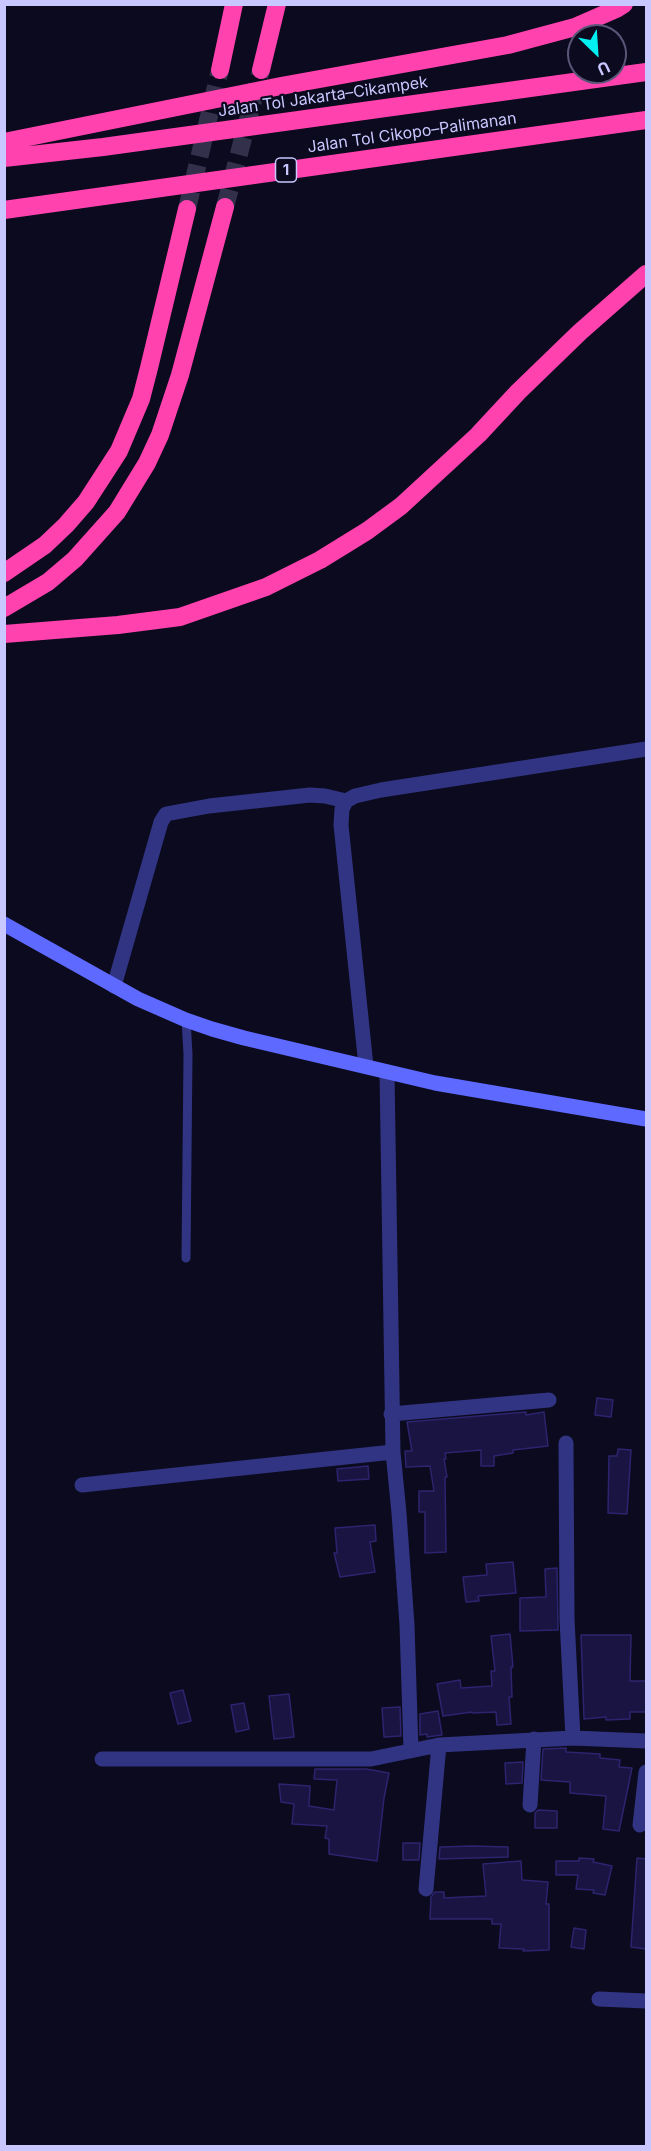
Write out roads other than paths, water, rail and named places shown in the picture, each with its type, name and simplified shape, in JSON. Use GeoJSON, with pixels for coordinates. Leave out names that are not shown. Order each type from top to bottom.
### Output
{"type":"FeatureCollection","features":[{"type":"Feature","properties":{"kind":"highway"},"geometry":{"type":"LineString","coordinates":[[220,70],[234,4]]}},
{"type":"Feature","properties":{"kind":"highway"},"geometry":{"type":"LineString","coordinates":[[261,70],[277,4]]}},
{"type":"Feature","properties":{"kind":"highway"},"geometry":{"type":"LineString","coordinates":[[4,142],[281,86],[508,45],[575,27],[624,4]]}},
{"type":"Feature","properties":{"kind":"highway","name":"Jalan Tol Jakarta–Cikampek"},"geometry":{"type":"LineString","coordinates":[[4,158],[115,146],[646,72]]}},
{"type":"Feature","properties":{"kind":"highway","name":"Jalan Tol Cikopo–Palimanan"},"geometry":{"type":"LineString","coordinates":[[4,210],[646,120]]}},
{"type":"Feature","properties":{"kind":"highway"},"geometry":{"type":"LineString","coordinates":[[4,608],[48,582],[75,560],[117,512],[142,472],[160,435],[180,375],[225,207]]}},
{"type":"Feature","properties":{"kind":"highway"},"geometry":{"type":"LineString","coordinates":[[4,573],[45,545],[66,525],[86,502],[119,451],[141,399],[187,209]]}},
{"type":"Feature","properties":{"kind":"highway"},"geometry":{"type":"LineString","coordinates":[[4,634],[118,625],[180,617],[266,587],[320,560],[367,531],[401,506],[471,442],[518,392],[580,332],[646,274]]}},
{"type":"Feature","properties":{"kind":"street"},"geometry":{"type":"LineString","coordinates":[[366,1066],[341,825],[342,809],[346,801],[355,796],[381,790],[646,749]]}},
{"type":"Feature","properties":{"kind":"street"},"geometry":{"type":"LineString","coordinates":[[114,986],[161,822],[166,814],[209,806],[310,795],[346,801]]}},
{"type":"Feature","properties":{"kind":"street"},"geometry":{"type":"LineString","coordinates":[[4,924],[138,999],[186,1020],[244,1038],[387,1072],[547,1103],[646,1119]]}},
{"type":"Feature","properties":{"kind":"street"},"geometry":{"type":"LineString","coordinates":[[387,1072],[393,1452],[407,1625],[411,1750]]}},
{"type":"Feature","properties":{"kind":"street"},"geometry":{"type":"LineString","coordinates":[[392,1414],[549,1400]]}},
{"type":"Feature","properties":{"kind":"street"},"geometry":{"type":"LineString","coordinates":[[567,1443],[567,1619],[573,1738]]}},
{"type":"Feature","properties":{"kind":"street"},"geometry":{"type":"LineString","coordinates":[[82,1485],[393,1452]]}},
{"type":"Feature","properties":{"kind":"street"},"geometry":{"type":"LineString","coordinates":[[102,1759],[371,1759],[439,1744],[573,1738],[646,1741]]}},
{"type":"Feature","properties":{"kind":"street"},"geometry":{"type":"LineString","coordinates":[[530,1805],[534,1739]]}},
{"type":"Feature","properties":{"kind":"street"},"geometry":{"type":"LineString","coordinates":[[426,1889],[439,1744]]}},
{"type":"Feature","properties":{"kind":"street"},"geometry":{"type":"LineString","coordinates":[[640,1825],[646,1772]]}},
{"type":"Feature","properties":{"kind":"street"},"geometry":{"type":"LineString","coordinates":[[599,1999],[646,2001]]}},
{"type":"Feature","properties":{"kind":"lane"},"geometry":{"type":"LineString","coordinates":[[186,1020],[188,1054],[186,1258]]}},
{"type":"Feature","properties":{"kind":"tunnel"},"geometry":{"type":"LineString","coordinates":[[187,209],[220,70]]}},
{"type":"Feature","properties":{"kind":"tunnel"},"geometry":{"type":"LineString","coordinates":[[225,207],[261,70]]}}]}
